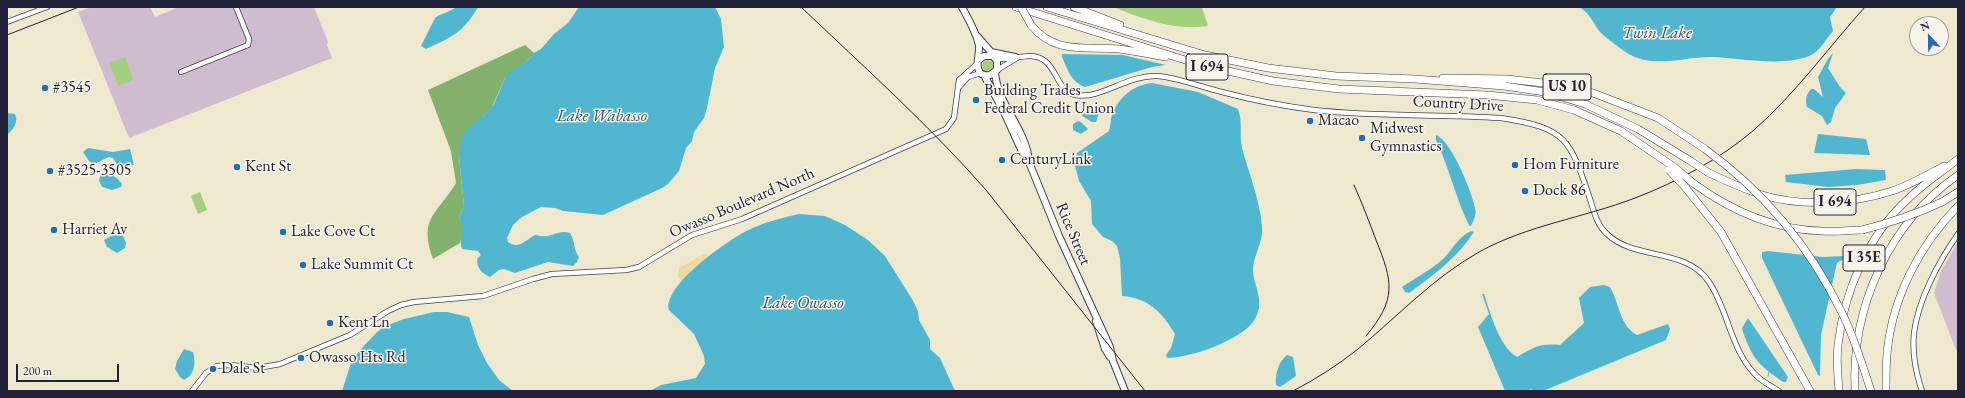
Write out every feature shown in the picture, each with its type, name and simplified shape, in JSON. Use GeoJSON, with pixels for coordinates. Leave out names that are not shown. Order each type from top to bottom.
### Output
{"type":"FeatureCollection","features":[{"type":"Feature","properties":{"kind":"highway","name":"I 694"},"geometry":{"type":"LineString","coordinates":[[1016,7],[1224,71],[1273,81],[1317,87],[1487,95],[1537,100],[1574,110],[1621,131],[1646,147],[1672,169],[1725,205],[1783,226],[1822,231],[1862,230],[1917,214],[1942,202],[1958,192]]}},
{"type":"Feature","properties":{"kind":"highway"},"geometry":{"type":"LineString","coordinates":[[1021,7],[1031,25],[1048,41],[1062,46],[1131,51],[1224,71]]}},
{"type":"Feature","properties":{"kind":"highway","name":"I 694"},"geometry":{"type":"LineString","coordinates":[[1047,7],[1205,55],[1291,72],[1504,86],[1545,92],[1585,104],[1638,128],[1709,173],[1763,195],[1800,202],[1834,202],[1869,198],[1914,182],[1958,159]]}},
{"type":"Feature","properties":{"kind":"highway"},"geometry":{"type":"LineString","coordinates":[[1074,7],[1172,46]]}},
{"type":"Feature","properties":{"kind":"highway","name":"US 10"},"geometry":{"type":"LineString","coordinates":[[1415,79],[1449,78],[1507,80],[1552,84],[1593,93],[1658,118],[1705,149],[1763,197],[1795,234],[1810,255],[1842,312],[1871,391]]}},
{"type":"Feature","properties":{"kind":"highway","name":"I 35E"},"geometry":{"type":"LineString","coordinates":[[1839,391],[1838,346],[1847,300],[1865,256],[1883,228],[1907,199],[1958,159]]}},
{"type":"Feature","properties":{"kind":"highway"},"geometry":{"type":"LineString","coordinates":[[1672,169],[1721,232],[1810,391]]}},
{"type":"Feature","properties":{"kind":"highway","name":"I 35E"},"geometry":{"type":"LineString","coordinates":[[1856,391],[1856,359],[1861,321],[1874,278],[1892,244],[1921,206],[1958,175]]}},
{"type":"Feature","properties":{"kind":"highway"},"geometry":{"type":"LineString","coordinates":[[1886,391],[1887,354],[1893,322],[1904,285],[1918,255],[1942,223],[1958,206]]}},
{"type":"Feature","properties":{"kind":"main road"},"geometry":{"type":"LineString","coordinates":[[962,7],[977,36],[993,55],[998,64],[996,71],[990,76],[982,74],[978,68],[980,50],[977,36]]}},
{"type":"Feature","properties":{"kind":"main road"},"geometry":{"type":"LineString","coordinates":[[978,61],[984,56],[993,55],[1016,57]]}},
{"type":"Feature","properties":{"kind":"main road","name":"Rice Street"},"geometry":{"type":"LineString","coordinates":[[996,71],[997,84],[1015,121],[1028,154],[1029,162],[1059,236],[1094,315],[1105,349],[1113,362],[1125,391]]}},
{"type":"Feature","properties":{"kind":"main road","name":"Rice Street"},"geometry":{"type":"LineString","coordinates":[[982,74],[1004,112],[1024,156],[1029,162]]}},
{"type":"Feature","properties":{"kind":"street"},"geometry":{"type":"LineString","coordinates":[[7,22],[47,7]]}},
{"type":"Feature","properties":{"kind":"street"},"geometry":{"type":"LineString","coordinates":[[182,72],[248,46],[249,39],[236,7]]}},
{"type":"Feature","properties":{"kind":"street","name":"Country Drive"},"geometry":{"type":"LineString","coordinates":[[1016,57],[1035,56],[1044,60],[1052,68],[1064,88],[1076,95],[1092,94],[1136,77],[1160,76],[1252,100],[1314,110],[1501,118],[1523,122],[1552,131],[1561,137],[1575,156],[1598,222],[1606,233],[1625,246],[1683,261],[1703,275],[1715,291],[1745,362],[1758,378],[1779,391]]}},
{"type":"Feature","properties":{"kind":"street"},"geometry":{"type":"LineString","coordinates":[[996,71],[1016,57]]}},
{"type":"Feature","properties":{"kind":"street","name":"Owasso Boulevard North"},"geometry":{"type":"LineString","coordinates":[[192,391],[206,373],[217,366],[230,365],[258,368],[280,364],[350,335],[388,311],[401,305],[414,302],[483,296],[542,276],[626,270],[642,265],[692,235],[742,219],[946,129],[954,118],[960,78],[978,61]]}},
{"type":"Feature","properties":{"kind":"street"},"geometry":{"type":"LineString","coordinates":[[959,87],[968,77],[982,74]]}},
{"type":"Feature","properties":{"kind":"street"},"geometry":{"type":"LineString","coordinates":[[1922,391],[1916,372],[1914,333],[1921,306],[1932,280],[1958,234]]}},
{"type":"Feature","properties":{"kind":"shaded area"},"geometry":{"type":"Polygon","coordinates":[[[92,7],[150,7],[155,17],[179,7],[314,7],[328,42],[327,45],[332,58],[129,138],[78,12],[92,7]]]}},
{"type":"Feature","properties":{"kind":"shaded area"},"geometry":{"type":"Polygon","coordinates":[[[1958,242],[1957,352],[1934,293],[1941,271],[1958,242]]]}},
{"type":"Feature","properties":{"kind":"green space"},"geometry":{"type":"Polygon","coordinates":[[[1113,7],[1202,7],[1208,26],[1183,27],[1159,23],[1113,7]]]}},
{"type":"Feature","properties":{"kind":"green space"},"geometry":{"type":"Polygon","coordinates":[[[525,45],[534,53],[528,60],[505,78],[492,107],[483,116],[459,156],[464,207],[459,217],[464,228],[460,243],[433,259],[429,245],[429,225],[436,210],[456,183],[451,151],[428,90],[525,45]]]}},
{"type":"Feature","properties":{"kind":"green space"},"geometry":{"type":"Polygon","coordinates":[[[125,57],[133,78],[131,81],[118,85],[109,63],[125,57]]]}},
{"type":"Feature","properties":{"kind":"green space"},"geometry":{"type":"Polygon","coordinates":[[[988,60],[992,62],[994,66],[992,70],[988,72],[984,70],[982,66],[984,62],[988,60]]]}},
{"type":"Feature","properties":{"kind":"green space"},"geometry":{"type":"Polygon","coordinates":[[[200,192],[207,210],[198,214],[191,196],[200,192]]]}},
{"type":"Feature","properties":{"kind":"sand"},"geometry":{"type":"Polygon","coordinates":[[[704,254],[710,256],[682,281],[677,275],[679,268],[704,254]]]}},
{"type":"Feature","properties":{"kind":"water"},"geometry":{"type":"Polygon","coordinates":[[[456,7],[478,7],[473,16],[462,29],[443,41],[426,49],[421,46],[435,18],[451,11],[456,7]]]}},
{"type":"Feature","properties":{"kind":"water","name":"Lake Wabasso"},"geometry":{"type":"Polygon","coordinates":[[[579,7],[715,7],[721,19],[724,47],[715,68],[704,118],[694,132],[692,141],[686,148],[679,171],[668,184],[662,188],[603,215],[541,207],[522,217],[513,225],[507,238],[508,242],[515,245],[519,245],[535,235],[550,236],[561,232],[570,233],[579,257],[573,266],[548,262],[515,273],[504,269],[499,270],[490,277],[484,274],[479,268],[477,259],[481,255],[478,251],[462,249],[462,227],[459,217],[464,207],[459,156],[461,140],[468,128],[483,116],[494,104],[505,78],[510,72],[541,49],[554,34],[568,23],[579,7]]]}},
{"type":"Feature","properties":{"kind":"water","name":"Twin Lake"},"geometry":{"type":"Polygon","coordinates":[[[1579,7],[1837,7],[1830,17],[1833,31],[1816,52],[1803,58],[1791,61],[1764,61],[1703,57],[1671,61],[1649,61],[1629,54],[1614,44],[1600,32],[1589,15],[1579,7]]]}},
{"type":"Feature","properties":{"kind":"water"},"geometry":{"type":"Polygon","coordinates":[[[1833,53],[1828,68],[1840,87],[1846,93],[1835,108],[1831,122],[1827,125],[1822,116],[1807,107],[1806,99],[1811,89],[1814,89],[1823,97],[1818,77],[1833,53]]]}},
{"type":"Feature","properties":{"kind":"water"},"geometry":{"type":"Polygon","coordinates":[[[1062,54],[1123,55],[1166,65],[1152,67],[1085,87],[1076,82],[1070,75],[1062,54]]]}},
{"type":"Feature","properties":{"kind":"water"},"geometry":{"type":"Polygon","coordinates":[[[1152,83],[1198,92],[1238,109],[1242,148],[1257,197],[1262,227],[1261,238],[1253,266],[1259,301],[1258,313],[1255,319],[1249,327],[1228,341],[1189,355],[1167,358],[1166,355],[1171,348],[1175,334],[1165,319],[1147,303],[1131,297],[1122,296],[1120,258],[1117,246],[1112,241],[1103,237],[1092,224],[1091,201],[1079,181],[1074,162],[1077,153],[1109,131],[1112,115],[1123,97],[1139,86],[1152,83]]]}},
{"type":"Feature","properties":{"kind":"water"},"geometry":{"type":"Polygon","coordinates":[[[1099,109],[1096,122],[1092,122],[1082,116],[1084,113],[1099,109]]]}},
{"type":"Feature","properties":{"kind":"water"},"geometry":{"type":"Polygon","coordinates":[[[7,113],[15,114],[16,123],[7,135],[7,113]]]}},
{"type":"Feature","properties":{"kind":"water"},"geometry":{"type":"Polygon","coordinates":[[[1078,121],[1088,129],[1081,134],[1073,130],[1073,124],[1078,121]]]}},
{"type":"Feature","properties":{"kind":"water"},"geometry":{"type":"Polygon","coordinates":[[[1818,134],[1866,139],[1870,155],[1814,153],[1818,134]]]}},
{"type":"Feature","properties":{"kind":"water"},"geometry":{"type":"Polygon","coordinates":[[[1436,135],[1448,146],[1460,167],[1470,191],[1476,210],[1471,226],[1469,225],[1461,207],[1436,141],[1436,135]]]}},
{"type":"Feature","properties":{"kind":"water"},"geometry":{"type":"Polygon","coordinates":[[[88,148],[113,152],[130,149],[134,165],[117,165],[113,158],[109,157],[94,164],[89,161],[83,152],[88,148]]]}},
{"type":"Feature","properties":{"kind":"water"},"geometry":{"type":"Polygon","coordinates":[[[1856,169],[1885,170],[1886,180],[1857,185],[1828,187],[1786,182],[1785,175],[1856,169]]]}},
{"type":"Feature","properties":{"kind":"water"},"geometry":{"type":"Polygon","coordinates":[[[107,173],[117,178],[122,184],[121,187],[112,190],[102,187],[99,180],[101,174],[107,173]]]}},
{"type":"Feature","properties":{"kind":"water","name":"Lake Owasso"},"geometry":{"type":"Polygon","coordinates":[[[799,214],[825,216],[845,225],[868,240],[885,256],[912,299],[918,311],[919,320],[930,340],[930,349],[940,358],[955,391],[650,391],[661,385],[696,378],[705,364],[704,356],[694,334],[669,310],[670,300],[677,288],[702,262],[717,250],[745,232],[766,223],[799,214]]]}},
{"type":"Feature","properties":{"kind":"water"},"geometry":{"type":"Polygon","coordinates":[[[1471,231],[1474,232],[1453,258],[1409,293],[1405,292],[1402,287],[1443,259],[1459,240],[1471,231]]]}},
{"type":"Feature","properties":{"kind":"water"},"geometry":{"type":"Polygon","coordinates":[[[115,234],[123,236],[126,243],[125,248],[117,253],[107,247],[104,240],[115,234]]]}},
{"type":"Feature","properties":{"kind":"water"},"geometry":{"type":"Polygon","coordinates":[[[1768,251],[1823,257],[1845,256],[1846,258],[1837,263],[1821,335],[1820,376],[1818,375],[1762,258],[1762,252],[1768,251]]]}},
{"type":"Feature","properties":{"kind":"water"},"geometry":{"type":"Polygon","coordinates":[[[1603,285],[1610,287],[1620,314],[1631,331],[1637,335],[1668,324],[1670,329],[1666,340],[1543,391],[1533,391],[1531,389],[1528,391],[1505,391],[1478,327],[1489,314],[1482,294],[1484,294],[1500,337],[1510,352],[1517,357],[1537,346],[1560,345],[1584,323],[1579,298],[1590,287],[1603,285]]]}},
{"type":"Feature","properties":{"kind":"water"},"geometry":{"type":"Polygon","coordinates":[[[434,312],[447,312],[469,317],[478,345],[487,363],[499,380],[513,391],[342,391],[351,363],[360,350],[377,332],[385,326],[404,319],[434,312]]]}},
{"type":"Feature","properties":{"kind":"water"},"geometry":{"type":"Polygon","coordinates":[[[1748,318],[1788,377],[1786,382],[1783,382],[1768,371],[1754,356],[1742,328],[1748,318]]]}},
{"type":"Feature","properties":{"kind":"water"},"geometry":{"type":"Polygon","coordinates":[[[184,349],[193,352],[194,368],[188,378],[184,380],[175,369],[177,361],[184,349]]]}},
{"type":"Feature","properties":{"kind":"water"},"geometry":{"type":"Polygon","coordinates":[[[1287,355],[1293,357],[1296,376],[1280,387],[1276,385],[1276,377],[1281,361],[1287,355]]]}},
{"type":"Feature","properties":{"kind":"waterway"},"geometry":{"type":"LineString","coordinates":[[1768,376],[1769,372]]}},
{"type":"Feature","properties":{"kind":"railway"},"geometry":{"type":"LineString","coordinates":[[7,35],[79,7]]}},
{"type":"Feature","properties":{"kind":"railway"},"geometry":{"type":"LineString","coordinates":[[801,7],[919,119],[986,190],[1145,391]]}},
{"type":"Feature","properties":{"kind":"railway"},"geometry":{"type":"LineString","coordinates":[[1293,391],[1327,372],[1350,355],[1446,273],[1479,252],[1536,228],[1615,205],[1651,192],[1698,169],[1727,151],[1754,130],[1784,101],[1865,7]]}},
{"type":"Feature","properties":{"kind":"railway"},"geometry":{"type":"LineString","coordinates":[[1354,185],[1382,255],[1386,268],[1389,290],[1383,311],[1366,336]]}},
{"type":"Feature","properties":{"kind":"place","name":"#3545"},"geometry":{"type":"Point","coordinates":[45,88]}},
{"type":"Feature","properties":{"kind":"place","name":"Building Trades Federal Credit Union"},"geometry":{"type":"Point","coordinates":[976,100]}},
{"type":"Feature","properties":{"kind":"place","name":"Macao"},"geometry":{"type":"Point","coordinates":[1310,121]}},
{"type":"Feature","properties":{"kind":"place","name":"Midwest Gymnastics"},"geometry":{"type":"Point","coordinates":[1362,138]}},
{"type":"Feature","properties":{"kind":"place","name":"CenturyLink"},"geometry":{"type":"Point","coordinates":[1002,160]}},
{"type":"Feature","properties":{"kind":"place","name":"Hom Furniture"},"geometry":{"type":"Point","coordinates":[1515,165]}},
{"type":"Feature","properties":{"kind":"place","name":"Kent St"},"geometry":{"type":"Point","coordinates":[237,167]}},
{"type":"Feature","properties":{"kind":"place","name":"#3525-3505"},"geometry":{"type":"Point","coordinates":[50,171]}},
{"type":"Feature","properties":{"kind":"place","name":"Dock 86"},"geometry":{"type":"Point","coordinates":[1525,191]}},
{"type":"Feature","properties":{"kind":"place","name":"Harriet Av"},"geometry":{"type":"Point","coordinates":[54,230]}},
{"type":"Feature","properties":{"kind":"place","name":"Lake Cove Ct"},"geometry":{"type":"Point","coordinates":[283,232]}},
{"type":"Feature","properties":{"kind":"place","name":"Lake Summit Ct"},"geometry":{"type":"Point","coordinates":[303,265]}},
{"type":"Feature","properties":{"kind":"place","name":"Kent Ln"},"geometry":{"type":"Point","coordinates":[330,323]}},
{"type":"Feature","properties":{"kind":"place","name":"Owasso Hts Rd"},"geometry":{"type":"Point","coordinates":[301,358]}},
{"type":"Feature","properties":{"kind":"place","name":"Dale St"},"geometry":{"type":"Point","coordinates":[213,369]}}]}
